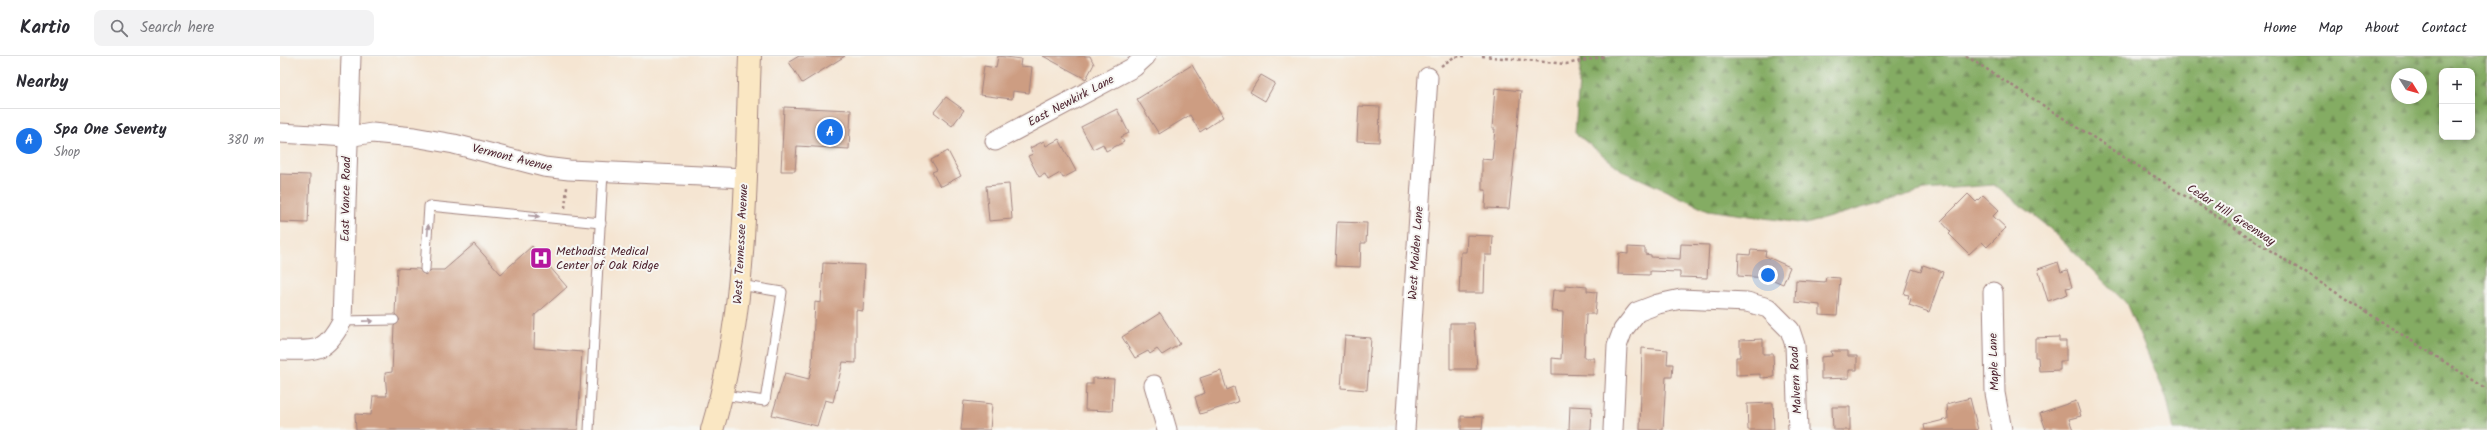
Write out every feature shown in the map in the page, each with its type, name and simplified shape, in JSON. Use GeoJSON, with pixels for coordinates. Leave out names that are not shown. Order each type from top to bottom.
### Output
{"type":"FeatureCollection","features":[{"type":"Feature","properties":{"kind":"street","name":"East Vance Road"},"geometry":{"type":"LineString","coordinates":[[280,350],[316,350],[332,340],[342,321],[347,137],[351,56]]}},
{"type":"Feature","properties":{"kind":"street","name":"West Tennessee Avenue"},"geometry":{"type":"LineString","coordinates":[[712,430],[723,394],[735,331],[740,285],[750,56]]}},
{"type":"Feature","properties":{"kind":"street","name":"East Newkirk Lane"},"geometry":{"type":"LineString","coordinates":[[995,141],[1134,67],[1146,56]]}},
{"type":"Feature","properties":{"kind":"street","name":"West Maiden Lane"},"geometry":{"type":"LineString","coordinates":[[1405,430],[1428,77]]}},
{"type":"Feature","properties":{"kind":"street","name":"Vermont Avenue"},"geometry":{"type":"LineString","coordinates":[[280,133],[347,137],[372,133],[414,137],[454,144],[544,167],[603,172],[745,178]]}},
{"type":"Feature","properties":{"kind":"street","name":"Maple Lane"},"geometry":{"type":"LineString","coordinates":[[1993,292],[1995,393],[2002,430]]}},
{"type":"Feature","properties":{"kind":"street","name":"Malvern Road"},"geometry":{"type":"LineString","coordinates":[[1613,430],[1617,346],[1623,330],[1637,312],[1658,304],[1681,299],[1747,302],[1768,308],[1790,330],[1795,345],[1798,430]]}},
{"type":"Feature","properties":{"kind":"street"},"geometry":{"type":"LineString","coordinates":[[1154,386],[1166,430]]}},
{"type":"Feature","properties":{"kind":"lane"},"geometry":{"type":"LineString","coordinates":[[589,430],[603,172]]}},
{"type":"Feature","properties":{"kind":"lane"},"geometry":{"type":"LineString","coordinates":[[424,269],[430,206],[601,223]]}},
{"type":"Feature","properties":{"kind":"lane"},"geometry":{"type":"LineString","coordinates":[[723,394],[764,401],[781,300],[782,292],[740,285]]}},
{"type":"Feature","properties":{"kind":"lane"},"geometry":{"type":"LineString","coordinates":[[342,321],[394,320]]}},
{"type":"Feature","properties":{"kind":"path"},"geometry":{"type":"LineString","coordinates":[[1428,77],[1454,57],[1464,56]]}},
{"type":"Feature","properties":{"kind":"path"},"geometry":{"type":"LineString","coordinates":[[1482,56],[1566,64],[1607,56]]}},
{"type":"Feature","properties":{"kind":"path","name":"Cedar Hill Greenway"},"geometry":{"type":"LineString","coordinates":[[1966,56],[2487,389]]}},
{"type":"Feature","properties":{"kind":"green space"},"geometry":{"type":"Polygon","coordinates":[[[1581,56],[2487,56],[2487,430],[2174,430],[2167,399],[2126,303],[2044,223],[1994,185],[1924,190],[1806,224],[1708,210],[1623,171],[1575,133],[1581,56]]]}},
{"type":"Feature","properties":{"kind":"building"},"geometry":{"type":"Polygon","coordinates":[[[799,56],[845,56],[802,83],[789,62],[799,56]]]}},
{"type":"Feature","properties":{"kind":"building"},"geometry":{"type":"Polygon","coordinates":[[[998,56],[1021,59],[1020,66],[1032,67],[1029,93],[1013,91],[1012,99],[980,95],[984,66],[996,68],[998,56]]]}},
{"type":"Feature","properties":{"kind":"building"},"geometry":{"type":"Polygon","coordinates":[[[1043,56],[1090,56],[1094,64],[1086,79],[1043,56]]]}},
{"type":"Feature","properties":{"kind":"building"},"geometry":{"type":"Polygon","coordinates":[[[1192,65],[1223,117],[1200,132],[1190,115],[1159,134],[1137,99],[1192,65]]]}},
{"type":"Feature","properties":{"kind":"building"},"geometry":{"type":"Polygon","coordinates":[[[1261,75],[1275,83],[1265,101],[1250,92],[1261,75]]]}},
{"type":"Feature","properties":{"kind":"building"},"geometry":{"type":"Polygon","coordinates":[[[1495,88],[1521,91],[1509,209],[1485,208],[1486,190],[1482,190],[1482,159],[1492,160],[1495,129],[1492,129],[1495,88]]]}},
{"type":"Feature","properties":{"kind":"building"},"geometry":{"type":"Polygon","coordinates":[[[946,97],[964,110],[952,126],[934,112],[946,97]]]}},
{"type":"Feature","properties":{"kind":"building"},"geometry":{"type":"Polygon","coordinates":[[[1359,106],[1380,107],[1379,142],[1357,141],[1359,106]]]}},
{"type":"Feature","properties":{"kind":"building"},"geometry":{"type":"Polygon","coordinates":[[[784,107],[851,110],[849,149],[797,146],[795,171],[781,171],[784,107]]]}},
{"type":"Feature","properties":{"kind":"building"},"geometry":{"type":"Polygon","coordinates":[[[1117,109],[1129,133],[1121,137],[1124,142],[1106,151],[1103,144],[1093,149],[1081,127],[1117,109]]]}},
{"type":"Feature","properties":{"kind":"building"},"geometry":{"type":"Polygon","coordinates":[[[1059,139],[1076,171],[1063,178],[1060,173],[1048,180],[1045,174],[1039,177],[1028,156],[1033,154],[1030,148],[1044,141],[1046,146],[1059,139]]]}},
{"type":"Feature","properties":{"kind":"building"},"geometry":{"type":"Polygon","coordinates":[[[948,151],[961,176],[942,186],[939,185],[932,172],[937,170],[931,160],[948,151]]]}},
{"type":"Feature","properties":{"kind":"building"},"geometry":{"type":"Polygon","coordinates":[[[280,174],[310,175],[308,223],[280,222],[280,174]]]}},
{"type":"Feature","properties":{"kind":"building"},"geometry":{"type":"Polygon","coordinates":[[[1009,184],[1012,219],[989,221],[986,186],[1009,184]]]}},
{"type":"Feature","properties":{"kind":"building"},"geometry":{"type":"Polygon","coordinates":[[[1968,194],[1976,202],[1983,195],[1999,210],[1993,216],[2006,228],[1987,247],[1982,242],[1969,254],[1949,234],[1951,232],[1941,221],[1968,194]]]}},
{"type":"Feature","properties":{"kind":"building"},"geometry":{"type":"Polygon","coordinates":[[[1337,222],[1367,223],[1366,243],[1361,243],[1360,267],[1335,266],[1337,222]]]}},
{"type":"Feature","properties":{"kind":"building"},"geometry":{"type":"Polygon","coordinates":[[[1467,235],[1493,236],[1492,255],[1485,255],[1484,293],[1459,293],[1461,252],[1466,252],[1467,235]]]}},
{"type":"Feature","properties":{"kind":"building"},"geometry":{"type":"Polygon","coordinates":[[[474,244],[501,274],[532,246],[567,287],[535,315],[534,348],[582,352],[578,430],[356,430],[355,414],[371,415],[373,396],[387,396],[385,373],[392,372],[394,326],[400,320],[395,314],[397,268],[419,269],[425,275],[431,270],[444,270],[474,244]]]}},
{"type":"Feature","properties":{"kind":"building"},"geometry":{"type":"Polygon","coordinates":[[[1681,244],[1709,245],[1707,278],[1680,277],[1680,272],[1650,271],[1650,275],[1618,274],[1619,253],[1628,254],[1628,247],[1645,248],[1645,254],[1651,255],[1651,257],[1680,259],[1681,244]]]}},
{"type":"Feature","properties":{"kind":"building"},"geometry":{"type":"Polygon","coordinates":[[[1751,250],[1766,251],[1765,256],[1790,267],[1783,284],[1769,278],[1738,276],[1739,254],[1750,255],[1751,250]]]}},
{"type":"Feature","properties":{"kind":"building"},"geometry":{"type":"Polygon","coordinates":[[[2058,262],[2061,272],[2067,270],[2072,287],[2066,288],[2068,294],[2048,301],[2038,269],[2058,262]]]}},
{"type":"Feature","properties":{"kind":"building"},"geometry":{"type":"Polygon","coordinates":[[[823,263],[865,265],[863,311],[856,310],[856,363],[843,362],[833,402],[825,400],[817,426],[772,415],[785,373],[809,379],[812,365],[815,302],[821,303],[823,263]]]}},
{"type":"Feature","properties":{"kind":"building"},"geometry":{"type":"Polygon","coordinates":[[[1923,265],[1943,272],[1929,312],[1909,305],[1911,299],[1908,298],[1909,295],[1904,294],[1912,269],[1921,272],[1923,265]]]}},
{"type":"Feature","properties":{"kind":"building"},"geometry":{"type":"Polygon","coordinates":[[[1826,277],[1840,278],[1837,316],[1820,315],[1820,305],[1795,302],[1796,280],[1825,282],[1826,277]]]}},
{"type":"Feature","properties":{"kind":"building"},"geometry":{"type":"Polygon","coordinates":[[[1565,285],[1587,287],[1587,291],[1597,292],[1595,314],[1586,314],[1584,358],[1594,358],[1593,375],[1552,374],[1552,358],[1561,359],[1563,312],[1551,311],[1553,290],[1565,290],[1565,285]]]}},
{"type":"Feature","properties":{"kind":"building"},"geometry":{"type":"Polygon","coordinates":[[[1160,313],[1180,344],[1162,355],[1157,349],[1150,354],[1148,351],[1135,358],[1122,337],[1160,313]]]}},
{"type":"Feature","properties":{"kind":"building"},"geometry":{"type":"Polygon","coordinates":[[[1450,323],[1474,323],[1477,369],[1450,369],[1450,323]]]}},
{"type":"Feature","properties":{"kind":"building"},"geometry":{"type":"Polygon","coordinates":[[[1345,336],[1371,338],[1367,390],[1341,388],[1345,336]]]}},
{"type":"Feature","properties":{"kind":"building"},"geometry":{"type":"Polygon","coordinates":[[[2059,337],[2059,341],[2066,341],[2066,361],[2060,361],[2060,370],[2039,371],[2038,357],[2035,357],[2035,338],[2059,337]]]}},
{"type":"Feature","properties":{"kind":"building"},"geometry":{"type":"Polygon","coordinates":[[[1763,339],[1763,354],[1773,354],[1774,377],[1760,378],[1760,374],[1736,375],[1736,357],[1740,357],[1740,340],[1763,339]]]}},
{"type":"Feature","properties":{"kind":"building"},"geometry":{"type":"Polygon","coordinates":[[[1642,348],[1668,350],[1667,364],[1673,364],[1672,377],[1666,377],[1663,430],[1640,430],[1642,348]]]}},
{"type":"Feature","properties":{"kind":"building"},"geometry":{"type":"Polygon","coordinates":[[[1831,351],[1848,351],[1848,356],[1857,356],[1857,370],[1849,370],[1849,378],[1821,379],[1821,357],[1832,356],[1831,351]]]}},
{"type":"Feature","properties":{"kind":"building"},"geometry":{"type":"Polygon","coordinates":[[[1221,371],[1227,390],[1234,387],[1238,402],[1200,414],[1195,397],[1205,393],[1200,378],[1221,371]]]}},
{"type":"Feature","properties":{"kind":"building"},"geometry":{"type":"Polygon","coordinates":[[[1093,378],[1114,379],[1112,411],[1085,410],[1086,384],[1093,384],[1093,378]]]}},
{"type":"Feature","properties":{"kind":"building"},"geometry":{"type":"Polygon","coordinates":[[[1970,398],[1978,430],[1925,430],[1924,425],[1948,419],[1947,404],[1970,398]]]}},
{"type":"Feature","properties":{"kind":"building"},"geometry":{"type":"Polygon","coordinates":[[[964,401],[992,404],[990,430],[961,430],[964,401]]]}},
{"type":"Feature","properties":{"kind":"building"},"geometry":{"type":"Polygon","coordinates":[[[2076,401],[2081,416],[2069,419],[2073,430],[2046,430],[2040,413],[2076,401]]]}},
{"type":"Feature","properties":{"kind":"building"},"geometry":{"type":"Polygon","coordinates":[[[1773,403],[1774,430],[1748,430],[1747,404],[1773,403]]]}},
{"type":"Feature","properties":{"kind":"building"},"geometry":{"type":"Polygon","coordinates":[[[1570,406],[1592,407],[1591,430],[1569,430],[1570,406]]]}},
{"type":"Feature","properties":{"kind":"building"},"geometry":{"type":"Polygon","coordinates":[[[1832,407],[1850,407],[1850,430],[1833,430],[1832,407]]]}},
{"type":"Feature","properties":{"kind":"building"},"geometry":{"type":"Polygon","coordinates":[[[1461,416],[1483,417],[1482,430],[1461,430],[1461,416]]]}},
{"type":"Feature","properties":{"kind":"place","name":"Spa One Seventy"},"geometry":{"type":"Point","coordinates":[830,132]}},
{"type":"Feature","properties":{"kind":"place","name":"Methodist Medical Center of Oak Ridge"},"geometry":{"type":"Point","coordinates":[541,258]}}]}
